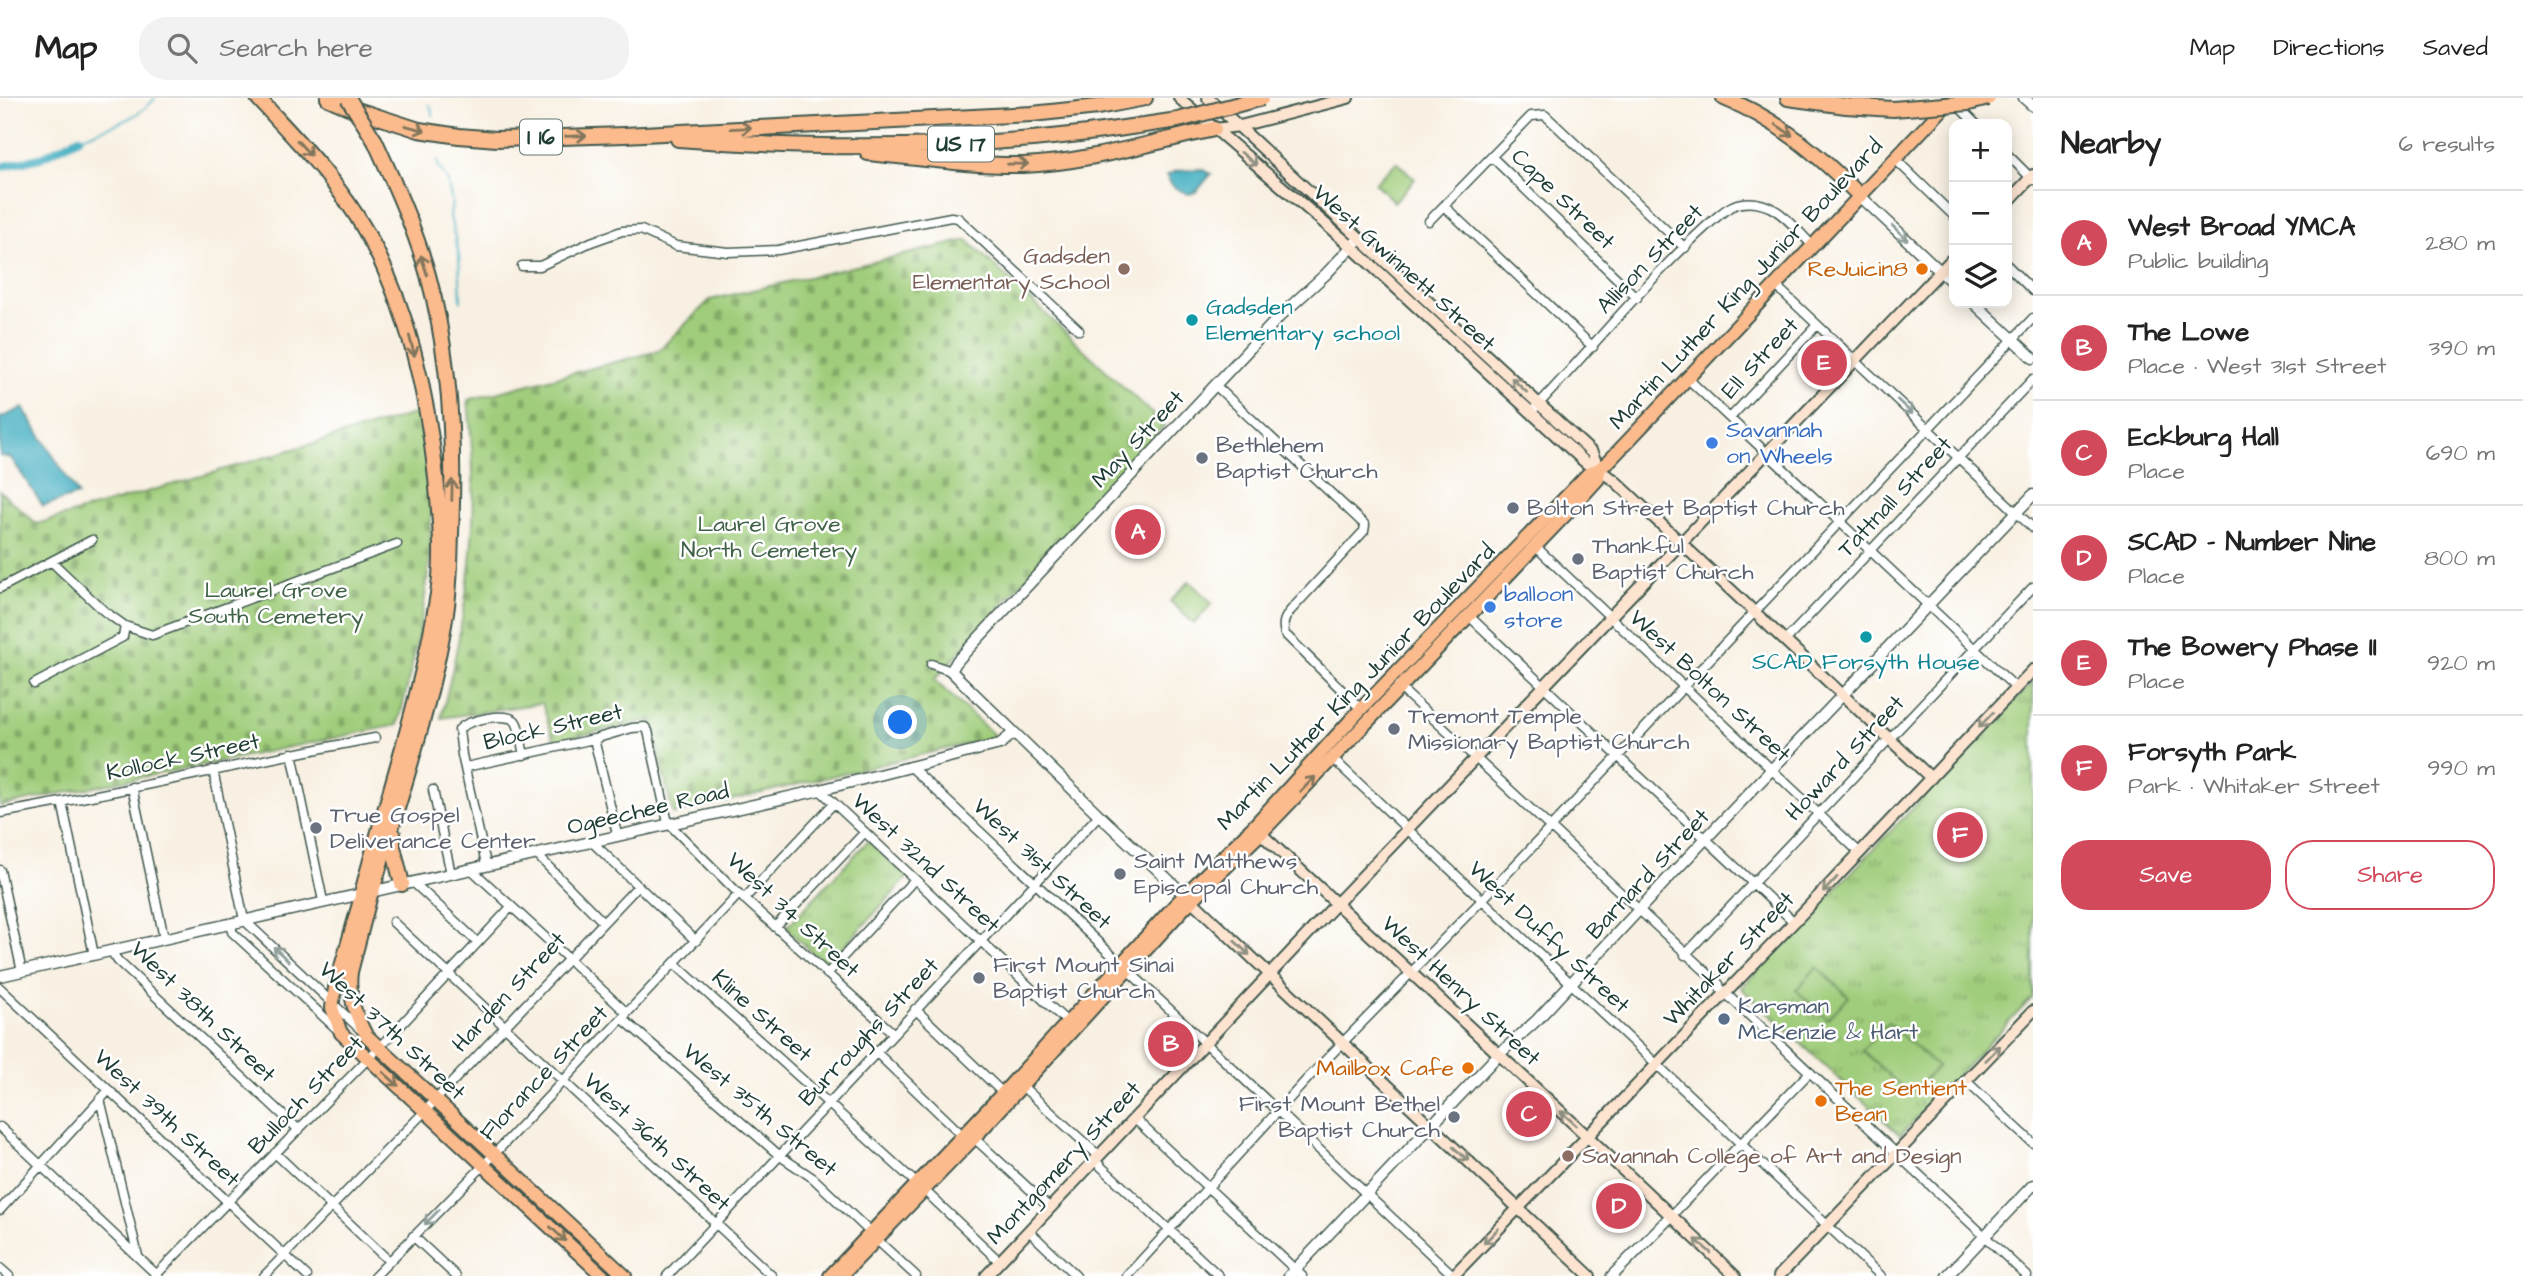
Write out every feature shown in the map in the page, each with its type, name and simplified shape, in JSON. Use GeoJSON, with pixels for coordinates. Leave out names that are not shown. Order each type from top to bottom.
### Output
{"type":"FeatureCollection","features":[{"type":"Feature","properties":{"kind":"highway"},"geometry":{"type":"LineString","coordinates":[[258,98],[312,156],[343,195],[365,231],[407,324],[432,437],[442,528],[438,592],[424,669],[367,892]]}},
{"type":"Feature","properties":{"kind":"highway","name":"I 16"},"geometry":{"type":"LineString","coordinates":[[328,98],[419,130],[497,138],[624,135],[1032,114],[1098,107],[1144,98]]}},
{"type":"Feature","properties":{"kind":"highway"},"geometry":{"type":"LineString","coordinates":[[348,98],[376,141],[409,218],[428,275],[442,346],[452,422],[452,516],[446,612],[425,712],[393,820],[367,892]]}},
{"type":"Feature","properties":{"kind":"highway","name":"US 17"},"geometry":{"type":"LineString","coordinates":[[624,135],[804,144],[996,143],[1117,130],[1178,120],[1262,98]]}},
{"type":"Feature","properties":{"kind":"highway"},"geometry":{"type":"LineString","coordinates":[[1724,98],[1772,122],[1802,142],[1859,195]]}},
{"type":"Feature","properties":{"kind":"highway"},"geometry":{"type":"LineString","coordinates":[[1788,98],[1893,109],[1969,103],[1988,98]]}},
{"type":"Feature","properties":{"kind":"highway"},"geometry":{"type":"LineString","coordinates":[[804,144],[944,161],[1026,165],[1071,159],[1214,130]]}},
{"type":"Feature","properties":{"kind":"highway"},"geometry":{"type":"LineString","coordinates":[[393,820],[393,847],[408,883]]}},
{"type":"Feature","properties":{"kind":"main road","name":"West Gwinnett Street"},"geometry":{"type":"LineString","coordinates":[[1179,98],[1214,130],[1356,243]]}},
{"type":"Feature","properties":{"kind":"main road","name":"West Gwinnett Street"},"geometry":{"type":"LineString","coordinates":[[1208,98],[1260,145],[1356,243],[1535,408],[1592,453],[1599,469],[1613,479],[1931,778]]}},
{"type":"Feature","properties":{"kind":"main road"},"geometry":{"type":"LineString","coordinates":[[1214,130],[1240,126],[1349,98]]}},
{"type":"Feature","properties":{"kind":"main road","name":"Martin Luther King Junior Boulevard"},"geometry":{"type":"LineString","coordinates":[[841,1276],[920,1186],[968,1136],[1022,1086],[1188,898],[1332,758],[1395,683],[1588,474],[1599,469],[1952,99]]}},
{"type":"Feature","properties":{"kind":"main road"},"geometry":{"type":"LineString","coordinates":[[1260,145],[1260,127],[1272,116]]}},
{"type":"Feature","properties":{"kind":"main road"},"geometry":{"type":"LineString","coordinates":[[2012,198],[2032,177]]}},
{"type":"Feature","properties":{"kind":"main road","name":"Montgomery Street"},"geometry":{"type":"LineString","coordinates":[[986,1276],[1337,903],[1949,262]]}},
{"type":"Feature","properties":{"kind":"main road","name":"Martin Luther King Junior Boulevard"},"geometry":{"type":"LineString","coordinates":[[1257,830],[1361,709],[1395,683],[1468,615],[1598,479],[1599,469]]}},
{"type":"Feature","properties":{"kind":"main road","name":"Whitaker Street"},"geometry":{"type":"LineString","coordinates":[[1453,1276],[2033,670]]}},
{"type":"Feature","properties":{"kind":"main road","name":"West Henry Street"},"geometry":{"type":"LineString","coordinates":[[1257,830],[1735,1276]]}},
{"type":"Feature","properties":{"kind":"main road"},"geometry":{"type":"LineString","coordinates":[[341,1033],[333,1004],[335,988],[367,892]]}},
{"type":"Feature","properties":{"kind":"main road"},"geometry":{"type":"LineString","coordinates":[[366,1035],[355,1013],[349,985],[367,892]]}},
{"type":"Feature","properties":{"kind":"main road"},"geometry":{"type":"LineString","coordinates":[[1188,898],[1590,1276]]}},
{"type":"Feature","properties":{"kind":"main road","name":"Martin Luther King Junior Boulevard"},"geometry":{"type":"LineString","coordinates":[[968,1136],[1067,1022],[1125,968]]}},
{"type":"Feature","properties":{"kind":"main road"},"geometry":{"type":"LineString","coordinates":[[1779,1276],[2033,1011]]}},
{"type":"Feature","properties":{"kind":"main road","name":"West 37th Street"},"geometry":{"type":"LineString","coordinates":[[341,1033],[368,1058],[430,1105]]}},
{"type":"Feature","properties":{"kind":"main road","name":"West 37th Street"},"geometry":{"type":"LineString","coordinates":[[366,1035],[430,1105],[489,1160],[603,1276]]}},
{"type":"Feature","properties":{"kind":"main road","name":"West 37th Street"},"geometry":{"type":"LineString","coordinates":[[489,1160],[625,1276]]}},
{"type":"Feature","properties":{"kind":"main road","name":"Martin Luther King Junior Boulevard"},"geometry":{"type":"LineString","coordinates":[[830,1276],[874,1237]]}},
{"type":"Feature","properties":{"kind":"street"},"geometry":{"type":"LineString","coordinates":[[2024,98],[2033,106]]}},
{"type":"Feature","properties":{"kind":"street"},"geometry":{"type":"LineString","coordinates":[[1952,99],[1971,119]]}},
{"type":"Feature","properties":{"kind":"street"},"geometry":{"type":"LineString","coordinates":[[1429,222],[1531,116],[1545,115],[1685,248]]}},
{"type":"Feature","properties":{"kind":"street","name":"Cape Street"},"geometry":{"type":"LineString","coordinates":[[1492,157],[1637,298]]}},
{"type":"Feature","properties":{"kind":"street"},"geometry":{"type":"LineString","coordinates":[[1894,158],[1949,211]]}},
{"type":"Feature","properties":{"kind":"street"},"geometry":{"type":"LineString","coordinates":[[2012,159],[2032,177]]}},
{"type":"Feature","properties":{"kind":"street"},"geometry":{"type":"LineString","coordinates":[[1859,195],[1949,280]]}},
{"type":"Feature","properties":{"kind":"street","name":"Allison Street"},"geometry":{"type":"LineString","coordinates":[[1535,408],[1685,248],[1730,206],[1757,202],[1773,207],[1812,244]]}},
{"type":"Feature","properties":{"kind":"street"},"geometry":{"type":"LineString","coordinates":[[1444,206],[1592,347]]}},
{"type":"Feature","properties":{"kind":"street"},"geometry":{"type":"LineString","coordinates":[[522,266],[540,267],[591,242],[622,231],[641,230],[676,246],[740,251],[778,250],[951,217],[958,218],[1079,330]]}},
{"type":"Feature","properties":{"kind":"street","name":"May Street"},"geometry":{"type":"LineString","coordinates":[[951,671],[1013,600],[1280,316],[1356,243]]}},
{"type":"Feature","properties":{"kind":"street"},"geometry":{"type":"LineString","coordinates":[[2012,270],[2033,291]]}},
{"type":"Feature","properties":{"kind":"street"},"geometry":{"type":"LineString","coordinates":[[1774,284],[2033,528]]}},
{"type":"Feature","properties":{"kind":"street"},"geometry":{"type":"LineString","coordinates":[[1979,308],[2033,359]]}},
{"type":"Feature","properties":{"kind":"street"},"geometry":{"type":"LineString","coordinates":[[1127,1276],[1343,1042],[1482,900],[2033,318]]}},
{"type":"Feature","properties":{"kind":"street","name":"Ell Street"},"geometry":{"type":"LineString","coordinates":[[1730,418],[1817,325]]}},
{"type":"Feature","properties":{"kind":"street"},"geometry":{"type":"LineString","coordinates":[[1686,377],[2016,688]]}},
{"type":"Feature","properties":{"kind":"street","name":"Tattnall Street"},"geometry":{"type":"LineString","coordinates":[[1785,641],[2033,379]]}},
{"type":"Feature","properties":{"kind":"street"},"geometry":{"type":"LineString","coordinates":[[1215,385],[1364,525],[1364,531],[1291,610],[1283,626],[1284,635],[1361,709]]}},
{"type":"Feature","properties":{"kind":"street","name":"Barnard Street"},"geometry":{"type":"LineString","coordinates":[[1295,1274],[1430,1126],[1537,1020],[2033,495]]}},
{"type":"Feature","properties":{"kind":"street"},"geometry":{"type":"LineString","coordinates":[[0,588],[92,540]]}},
{"type":"Feature","properties":{"kind":"street"},"geometry":{"type":"LineString","coordinates":[[52,562],[104,611],[125,626],[152,635],[397,544]]}},
{"type":"Feature","properties":{"kind":"street","name":"West Bolton Street"},"geometry":{"type":"LineString","coordinates":[[1535,546],[1860,853]]}},
{"type":"Feature","properties":{"kind":"street","name":"Howard Street"},"geometry":{"type":"LineString","coordinates":[[1685,955],[2033,587]]}},
{"type":"Feature","properties":{"kind":"street"},"geometry":{"type":"LineString","coordinates":[[1468,615],[1794,922]]}},
{"type":"Feature","properties":{"kind":"street"},"geometry":{"type":"LineString","coordinates":[[34,684],[122,637],[125,626]]}},
{"type":"Feature","properties":{"kind":"street"},"geometry":{"type":"LineString","coordinates":[[931,664],[951,671],[1188,898]]}},
{"type":"Feature","properties":{"kind":"street"},"geometry":{"type":"LineString","coordinates":[[1395,683],[1719,984],[2027,1276]]}},
{"type":"Feature","properties":{"kind":"street"},"geometry":{"type":"LineString","coordinates":[[486,864],[458,730],[466,723],[505,716],[513,718],[517,723],[524,755]]}},
{"type":"Feature","properties":{"kind":"street","name":"Block Street"},"geometry":{"type":"LineString","coordinates":[[466,767],[645,727],[668,823]]}},
{"type":"Feature","properties":{"kind":"street","name":"Ogeechee Road"},"geometry":{"type":"LineString","coordinates":[[0,976],[820,790],[1000,744],[1014,733]]}},
{"type":"Feature","properties":{"kind":"street","name":"Kollock Street"},"geometry":{"type":"LineString","coordinates":[[0,813],[375,738]]}},
{"type":"Feature","properties":{"kind":"street"},"geometry":{"type":"LineString","coordinates":[[594,739],[617,834]]}},
{"type":"Feature","properties":{"kind":"street"},"geometry":{"type":"LineString","coordinates":[[292,753],[323,901]]}},
{"type":"Feature","properties":{"kind":"street","name":"West Duffy Street"},"geometry":{"type":"LineString","coordinates":[[1332,758],[1881,1276]]}},
{"type":"Feature","properties":{"kind":"street","name":"West 31st Street"},"geometry":{"type":"LineString","coordinates":[[911,766],[1453,1276]]}},
{"type":"Feature","properties":{"kind":"street"},"geometry":{"type":"LineString","coordinates":[[213,770],[244,920]]}},
{"type":"Feature","properties":{"kind":"street","name":"West 38th Street"},"geometry":{"type":"LineString","coordinates":[[132,788],[164,938]]}},
{"type":"Feature","properties":{"kind":"street"},"geometry":{"type":"LineString","coordinates":[[433,790],[451,874]]}},
{"type":"Feature","properties":{"kind":"street","name":"West 32nd Street"},"geometry":{"type":"LineString","coordinates":[[820,790],[1067,1022]]}},
{"type":"Feature","properties":{"kind":"street"},"geometry":{"type":"LineString","coordinates":[[62,802],[94,955]]}},
{"type":"Feature","properties":{"kind":"street","name":"Florance Street"},"geometry":{"type":"LineString","coordinates":[[374,1276],[489,1160],[674,962],[834,803]]}},
{"type":"Feature","properties":{"kind":"street","name":"Burroughs Street"},"geometry":{"type":"LineString","coordinates":[[667,1276],[1099,815]]}},
{"type":"Feature","properties":{"kind":"street","name":"West 34 Street"},"geometry":{"type":"LineString","coordinates":[[668,823],[775,928],[893,1033]]}},
{"type":"Feature","properties":{"kind":"street"},"geometry":{"type":"LineString","coordinates":[[775,928],[865,832]]}},
{"type":"Feature","properties":{"kind":"street"},"geometry":{"type":"LineString","coordinates":[[591,841],[696,941]]}},
{"type":"Feature","properties":{"kind":"street"},"geometry":{"type":"LineString","coordinates":[[536,854],[603,922]]}},
{"type":"Feature","properties":{"kind":"street","name":"West 35th Street"},"geometry":{"type":"LineString","coordinates":[[471,869],[624,1016],[780,1156],[813,1178],[916,1276]]}},
{"type":"Feature","properties":{"kind":"street"},"geometry":{"type":"LineString","coordinates":[[0,870],[22,972]]}},
{"type":"Feature","properties":{"kind":"street"},"geometry":{"type":"LineString","coordinates":[[827,974],[915,879]]}},
{"type":"Feature","properties":{"kind":"street"},"geometry":{"type":"LineString","coordinates":[[408,883],[472,937]]}},
{"type":"Feature","properties":{"kind":"street","name":"Harden Street"},"geometry":{"type":"LineString","coordinates":[[264,1276],[637,887]]}},
{"type":"Feature","properties":{"kind":"street","name":"Bulloch Street"},"geometry":{"type":"LineString","coordinates":[[156,1275],[379,1047],[510,907]]}},
{"type":"Feature","properties":{"kind":"street","name":"West 37th Street"},"geometry":{"type":"LineString","coordinates":[[244,920],[366,1035]]}},
{"type":"Feature","properties":{"kind":"street","name":"West 36th Street"},"geometry":{"type":"LineString","coordinates":[[394,922],[772,1276]]}},
{"type":"Feature","properties":{"kind":"street","name":"West 37th Street"},"geometry":{"type":"LineString","coordinates":[[232,923],[232,932],[341,1033]]}},
{"type":"Feature","properties":{"kind":"street","name":"West 38th Street"},"geometry":{"type":"LineString","coordinates":[[111,951],[118,961],[299,1130]]}},
{"type":"Feature","properties":{"kind":"street","name":"Kline Street"},"geometry":{"type":"LineString","coordinates":[[674,962],[1000,1262]]}},
{"type":"Feature","properties":{"kind":"street","name":"West 39th Street"},"geometry":{"type":"LineString","coordinates":[[0,990],[307,1276]]}},
{"type":"Feature","properties":{"kind":"street"},"geometry":{"type":"LineString","coordinates":[[915,1009],[1003,1093]]}},
{"type":"Feature","properties":{"kind":"street"},"geometry":{"type":"LineString","coordinates":[[876,1052],[1050,1208]]}},
{"type":"Feature","properties":{"kind":"street"},"geometry":{"type":"LineString","coordinates":[[1612,1276],[1740,1144],[1813,1074]]}},
{"type":"Feature","properties":{"kind":"street"},"geometry":{"type":"LineString","coordinates":[[1966,1081],[2033,1143]]}},
{"type":"Feature","properties":{"kind":"street"},"geometry":{"type":"LineString","coordinates":[[1022,1086],[1219,1276]]}},
{"type":"Feature","properties":{"kind":"street"},"geometry":{"type":"LineString","coordinates":[[0,1209],[109,1090]]}},
{"type":"Feature","properties":{"kind":"street"},"geometry":{"type":"LineString","coordinates":[[100,1099],[138,1257]]}},
{"type":"Feature","properties":{"kind":"street"},"geometry":{"type":"LineString","coordinates":[[1135,1119],[1295,1274]]}},
{"type":"Feature","properties":{"kind":"street"},"geometry":{"type":"LineString","coordinates":[[0,1127],[156,1275]]}},
{"type":"Feature","properties":{"kind":"street"},"geometry":{"type":"LineString","coordinates":[[275,1153],[389,1261]]}},
{"type":"Feature","properties":{"kind":"street"},"geometry":{"type":"LineString","coordinates":[[1947,1276],[2033,1185]]}},
{"type":"Feature","properties":{"kind":"street"},"geometry":{"type":"LineString","coordinates":[[1029,1231],[1076,1276]]}},
{"type":"Feature","properties":{"kind":"street"},"geometry":{"type":"LineString","coordinates":[[413,1236],[456,1276]]}},
{"type":"Feature","properties":{"kind":"street"},"geometry":{"type":"LineString","coordinates":[[0,1268],[9,1276]]}},
{"type":"Feature","properties":{"kind":"green space"},"geometry":{"type":"Polygon","coordinates":[[[1397,162],[1415,179],[1394,202],[1375,183],[1397,162]]]}},
{"type":"Feature","properties":{"kind":"green space","name":"Laurel Grove North Cemetery"},"geometry":{"type":"Polygon","coordinates":[[[967,240],[1164,425],[934,680],[996,737],[673,814],[651,720],[554,741],[542,703],[441,718],[462,622],[469,572],[474,508],[468,400],[658,351],[710,300],[967,240]]]}},
{"type":"Feature","properties":{"kind":"green space","name":"Laurel Grove South Cemetery"},"geometry":{"type":"Polygon","coordinates":[[[417,413],[430,487],[430,547],[418,637],[398,725],[0,806],[0,491],[37,524],[417,413]]]}},
{"type":"Feature","properties":{"kind":"green space"},"geometry":{"type":"Polygon","coordinates":[[[1189,581],[1212,603],[1194,624],[1170,601],[1189,581]]]}},
{"type":"Feature","properties":{"kind":"green space"},"geometry":{"type":"Polygon","coordinates":[[[2033,682],[2033,997],[1900,1135],[1741,988],[2033,682]]]}},
{"type":"Feature","properties":{"kind":"green space"},"geometry":{"type":"Polygon","coordinates":[[[868,841],[908,877],[826,966],[786,928],[868,841]]]}},
{"type":"Feature","properties":{"kind":"green space"},"geometry":{"type":"Polygon","coordinates":[[[1817,967],[1849,997],[1827,1019],[1796,990],[1817,967]]]}},
{"type":"Feature","properties":{"kind":"green space"},"geometry":{"type":"Polygon","coordinates":[[[1888,1022],[1937,1067],[1910,1095],[1862,1050],[1888,1022]]]}},
{"type":"Feature","properties":{"kind":"water"},"geometry":{"type":"Polygon","coordinates":[[[1201,169],[1211,174],[1196,192],[1189,194],[1175,188],[1167,175],[1177,171],[1201,169]]]}},
{"type":"Feature","properties":{"kind":"water"},"geometry":{"type":"Polygon","coordinates":[[[23,408],[78,495],[43,506],[11,458],[0,456],[0,418],[23,408]]]}},
{"type":"Feature","properties":{"kind":"waterway"},"geometry":{"type":"LineString","coordinates":[[79,138],[130,118],[155,98]]}},
{"type":"Feature","properties":{"kind":"waterway"},"geometry":{"type":"LineString","coordinates":[[430,105],[433,116]]}},
{"type":"Feature","properties":{"kind":"waterway"},"geometry":{"type":"LineString","coordinates":[[0,167],[40,158],[79,138]]}},
{"type":"Feature","properties":{"kind":"waterway"},"geometry":{"type":"LineString","coordinates":[[437,160],[447,179],[452,203],[450,216],[459,255],[461,302]]}},
{"type":"Feature","properties":{"kind":"place","name":"Gadsden Elementary School"},"geometry":{"type":"Point","coordinates":[1124,269]}},
{"type":"Feature","properties":{"kind":"place","name":"ReJuicin8"},"geometry":{"type":"Point","coordinates":[1922,269]}},
{"type":"Feature","properties":{"kind":"place","name":"Gadsden Elementary school"},"geometry":{"type":"Point","coordinates":[1192,320]}},
{"type":"Feature","properties":{"kind":"place","name":"The Bowery Phase II"},"geometry":{"type":"Point","coordinates":[1824,363]}},
{"type":"Feature","properties":{"kind":"place","name":"Savannah on Wheels"},"geometry":{"type":"Point","coordinates":[1712,443]}},
{"type":"Feature","properties":{"kind":"place","name":"Bethlehem Baptist Church"},"geometry":{"type":"Point","coordinates":[1202,458]}},
{"type":"Feature","properties":{"kind":"place","name":"Bolton Street Baptist Church"},"geometry":{"type":"Point","coordinates":[1513,508]}},
{"type":"Feature","properties":{"kind":"place","name":"West Broad YMCA"},"geometry":{"type":"Point","coordinates":[1138,532]}},
{"type":"Feature","properties":{"kind":"place","name":"Thankful Baptist Church"},"geometry":{"type":"Point","coordinates":[1578,559]}},
{"type":"Feature","properties":{"kind":"place","name":"balloon store"},"geometry":{"type":"Point","coordinates":[1490,607]}},
{"type":"Feature","properties":{"kind":"place","name":"SCAD Forsyth House"},"geometry":{"type":"Point","coordinates":[1866,637]}},
{"type":"Feature","properties":{"kind":"place","name":"Tremont Temple Missionary Baptist Church"},"geometry":{"type":"Point","coordinates":[1394,729]}},
{"type":"Feature","properties":{"kind":"place","name":"True Gospel Deliverance Center"},"geometry":{"type":"Point","coordinates":[316,828]}},
{"type":"Feature","properties":{"kind":"place","name":"Forsyth Park"},"geometry":{"type":"Point","coordinates":[1960,835]}},
{"type":"Feature","properties":{"kind":"place","name":"Saint Matthews Episcopal Church"},"geometry":{"type":"Point","coordinates":[1120,874]}},
{"type":"Feature","properties":{"kind":"place","name":"First Mount Sinai Baptist Church"},"geometry":{"type":"Point","coordinates":[979,978]}},
{"type":"Feature","properties":{"kind":"place","name":"Karsman McKenzie & Hart"},"geometry":{"type":"Point","coordinates":[1724,1019]}},
{"type":"Feature","properties":{"kind":"place","name":"The Lowe"},"geometry":{"type":"Point","coordinates":[1171,1044]}},
{"type":"Feature","properties":{"kind":"place","name":"Mailbox Cafe"},"geometry":{"type":"Point","coordinates":[1468,1068]}},
{"type":"Feature","properties":{"kind":"place","name":"The Sentient Bean"},"geometry":{"type":"Point","coordinates":[1821,1101]}},
{"type":"Feature","properties":{"kind":"place","name":"Eckburg Hall"},"geometry":{"type":"Point","coordinates":[1529,1114]}},
{"type":"Feature","properties":{"kind":"place","name":"First Mount Bethel Baptist Church"},"geometry":{"type":"Point","coordinates":[1454,1117]}},
{"type":"Feature","properties":{"kind":"place","name":"Savannah College of Art and Design"},"geometry":{"type":"Point","coordinates":[1568,1156]}},
{"type":"Feature","properties":{"kind":"place","name":"SCAD - Number Nine"},"geometry":{"type":"Point","coordinates":[1619,1206]}}]}
